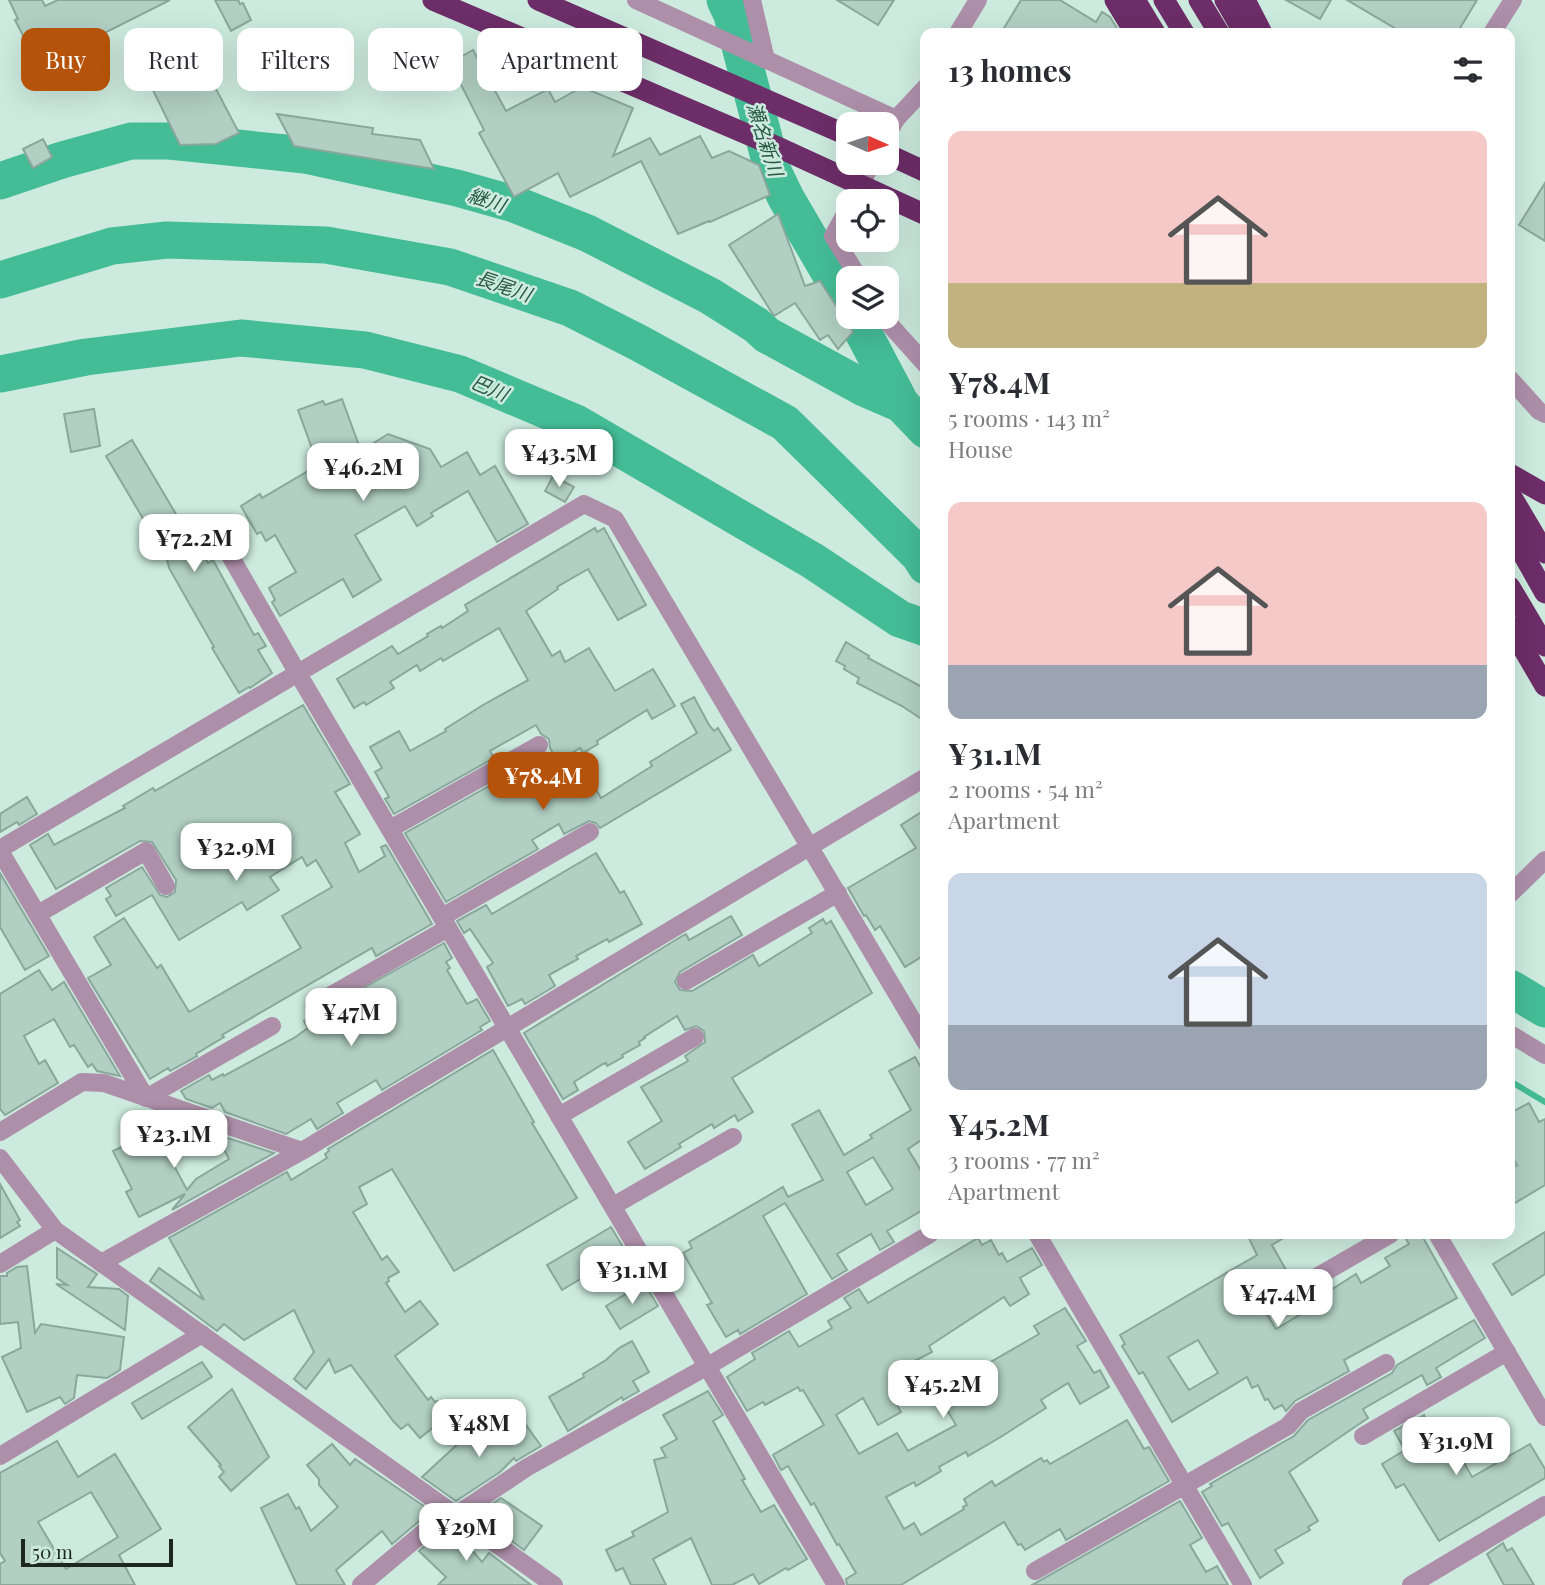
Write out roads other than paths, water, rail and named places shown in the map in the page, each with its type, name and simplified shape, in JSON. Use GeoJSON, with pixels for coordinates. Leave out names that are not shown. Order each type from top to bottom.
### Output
{"type":"FeatureCollection","features":[{"type":"Feature","properties":{"kind":"highway"},"geometry":{"type":"LineString","coordinates":[[433,0],[782,149],[920,212]]}},
{"type":"Feature","properties":{"kind":"highway"},"geometry":{"type":"LineString","coordinates":[[538,0],[836,130]]}},
{"type":"Feature","properties":{"kind":"highway"},"geometry":{"type":"LineString","coordinates":[[1115,0],[1132,28]]}},
{"type":"Feature","properties":{"kind":"highway"},"geometry":{"type":"LineString","coordinates":[[1135,0],[1151,28]]}},
{"type":"Feature","properties":{"kind":"highway"},"geometry":{"type":"LineString","coordinates":[[1164,0],[1181,28]]}},
{"type":"Feature","properties":{"kind":"highway"},"geometry":{"type":"LineString","coordinates":[[1199,0],[1216,28]]}},
{"type":"Feature","properties":{"kind":"highway"},"geometry":{"type":"LineString","coordinates":[[1225,0],[1241,28]]}},
{"type":"Feature","properties":{"kind":"highway"},"geometry":{"type":"LineString","coordinates":[[1245,0],[1259,28]]}},
{"type":"Feature","properties":{"kind":"highway"},"geometry":{"type":"LineString","coordinates":[[900,160],[920,169]]}},
{"type":"Feature","properties":{"kind":"highway"},"geometry":{"type":"LineString","coordinates":[[1515,477],[1541,492]]}},
{"type":"Feature","properties":{"kind":"highway"},"geometry":{"type":"LineString","coordinates":[[1515,502],[1545,553]]}},
{"type":"Feature","properties":{"kind":"highway"},"geometry":{"type":"LineString","coordinates":[[1515,520],[1545,537]]}},
{"type":"Feature","properties":{"kind":"highway"},"geometry":{"type":"LineString","coordinates":[[1515,540],[1545,593]]}},
{"type":"Feature","properties":{"kind":"highway"},"geometry":{"type":"LineString","coordinates":[[1515,595],[1545,646]]}},
{"type":"Feature","properties":{"kind":"highway"},"geometry":{"type":"LineString","coordinates":[[1515,635],[1545,686]]}},
{"type":"Feature","properties":{"kind":"street"},"geometry":{"type":"LineString","coordinates":[[636,0],[766,60],[864,112]]}},
{"type":"Feature","properties":{"kind":"street"},"geometry":{"type":"LineString","coordinates":[[752,0],[766,60]]}},
{"type":"Feature","properties":{"kind":"street"},"geometry":{"type":"LineString","coordinates":[[961,28],[978,0]]}},
{"type":"Feature","properties":{"kind":"street"},"geometry":{"type":"LineString","coordinates":[[1495,28],[1513,0]]}},
{"type":"Feature","properties":{"kind":"street"},"geometry":{"type":"LineString","coordinates":[[900,118],[920,97]]}},
{"type":"Feature","properties":{"kind":"street"},"geometry":{"type":"LineString","coordinates":[[894,329],[920,358]]}},
{"type":"Feature","properties":{"kind":"street"},"geometry":{"type":"LineString","coordinates":[[1515,385],[1545,414]]}},
{"type":"Feature","properties":{"kind":"street"},"geometry":{"type":"LineString","coordinates":[[146,1098],[0,850],[297,672],[584,505],[615,519],[920,1033]]}},
{"type":"Feature","properties":{"kind":"street"},"geometry":{"type":"LineString","coordinates":[[213,526],[836,1585]]}},
{"type":"Feature","properties":{"kind":"street"},"geometry":{"type":"LineString","coordinates":[[390,830],[539,745]]}},
{"type":"Feature","properties":{"kind":"street"},"geometry":{"type":"LineString","coordinates":[[101,1263],[302,1151],[920,781]]}},
{"type":"Feature","properties":{"kind":"street"},"geometry":{"type":"LineString","coordinates":[[314,1005],[590,832]]}},
{"type":"Feature","properties":{"kind":"street"},"geometry":{"type":"LineString","coordinates":[[38,914],[146,851],[166,886]]}},
{"type":"Feature","properties":{"kind":"street"},"geometry":{"type":"LineString","coordinates":[[1515,889],[1545,860]]}},
{"type":"Feature","properties":{"kind":"street"},"geometry":{"type":"LineString","coordinates":[[686,981],[838,893]]}},
{"type":"Feature","properties":{"kind":"street"},"geometry":{"type":"LineString","coordinates":[[146,1098],[272,1026]]}},
{"type":"Feature","properties":{"kind":"street"},"geometry":{"type":"LineString","coordinates":[[559,1116],[695,1037]]}},
{"type":"Feature","properties":{"kind":"street"},"geometry":{"type":"LineString","coordinates":[[1515,1037],[1545,1055]]}},
{"type":"Feature","properties":{"kind":"street"},"geometry":{"type":"LineString","coordinates":[[0,1132],[82,1082],[104,1083],[302,1151]]}},
{"type":"Feature","properties":{"kind":"street"},"geometry":{"type":"LineString","coordinates":[[613,1206],[733,1138]]}},
{"type":"Feature","properties":{"kind":"street"},"geometry":{"type":"LineString","coordinates":[[0,1158],[55,1230],[554,1585]]}},
{"type":"Feature","properties":{"kind":"street"},"geometry":{"type":"LineString","coordinates":[[0,1264],[55,1230]]}},
{"type":"Feature","properties":{"kind":"street"},"geometry":{"type":"LineString","coordinates":[[361,1585],[453,1513],[922,1239]]}},
{"type":"Feature","properties":{"kind":"street"},"geometry":{"type":"LineString","coordinates":[[1040,1239],[1243,1585]]}},
{"type":"Feature","properties":{"kind":"street"},"geometry":{"type":"LineString","coordinates":[[1275,1301],[1382,1239]]}},
{"type":"Feature","properties":{"kind":"street"},"geometry":{"type":"LineString","coordinates":[[1440,1239],[1545,1417]]}},
{"type":"Feature","properties":{"kind":"street"},"geometry":{"type":"LineString","coordinates":[[0,1456],[202,1334]]}},
{"type":"Feature","properties":{"kind":"street"},"geometry":{"type":"LineString","coordinates":[[1363,1436],[1507,1352]]}},
{"type":"Feature","properties":{"kind":"street"},"geometry":{"type":"LineString","coordinates":[[1035,1571],[1186,1487],[1288,1426],[1301,1411],[1386,1363]]}},
{"type":"Feature","properties":{"kind":"street"},"geometry":{"type":"LineString","coordinates":[[1411,1585],[1545,1505]]}},
{"type":"Feature","properties":{"kind":"waterway","name":"瀬名新川"},"geometry":{"type":"LineString","coordinates":[[725,0],[732,15],[772,169],[836,284]]}},
{"type":"Feature","properties":{"kind":"waterway","name":"継川"},"geometry":{"type":"LineString","coordinates":[[0,181],[131,141],[169,141],[305,155],[457,188],[514,204],[587,233],[710,296],[767,335],[864,388],[901,404],[920,424]]}},
{"type":"Feature","properties":{"kind":"waterway","name":"長尾川"},"geometry":{"type":"LineString","coordinates":[[0,280],[112,246],[167,240],[326,245],[450,267],[570,308],[785,423],[920,557]]}},
{"type":"Feature","properties":{"kind":"waterway","name":"瀬名新川"},"geometry":{"type":"LineString","coordinates":[[861,329],[901,404]]}},
{"type":"Feature","properties":{"kind":"waterway","name":"巴川"},"geometry":{"type":"LineString","coordinates":[[0,374],[86,357],[241,338],[365,350],[460,374],[576,423],[813,561],[900,619],[920,626]]}},
{"type":"Feature","properties":{"kind":"waterway","name":"巴川"},"geometry":{"type":"LineString","coordinates":[[1515,991],[1545,1009]]}},
{"type":"Feature","properties":{"kind":"waterway"},"geometry":{"type":"LineString","coordinates":[[1515,1084],[1545,1102]]}}]}
